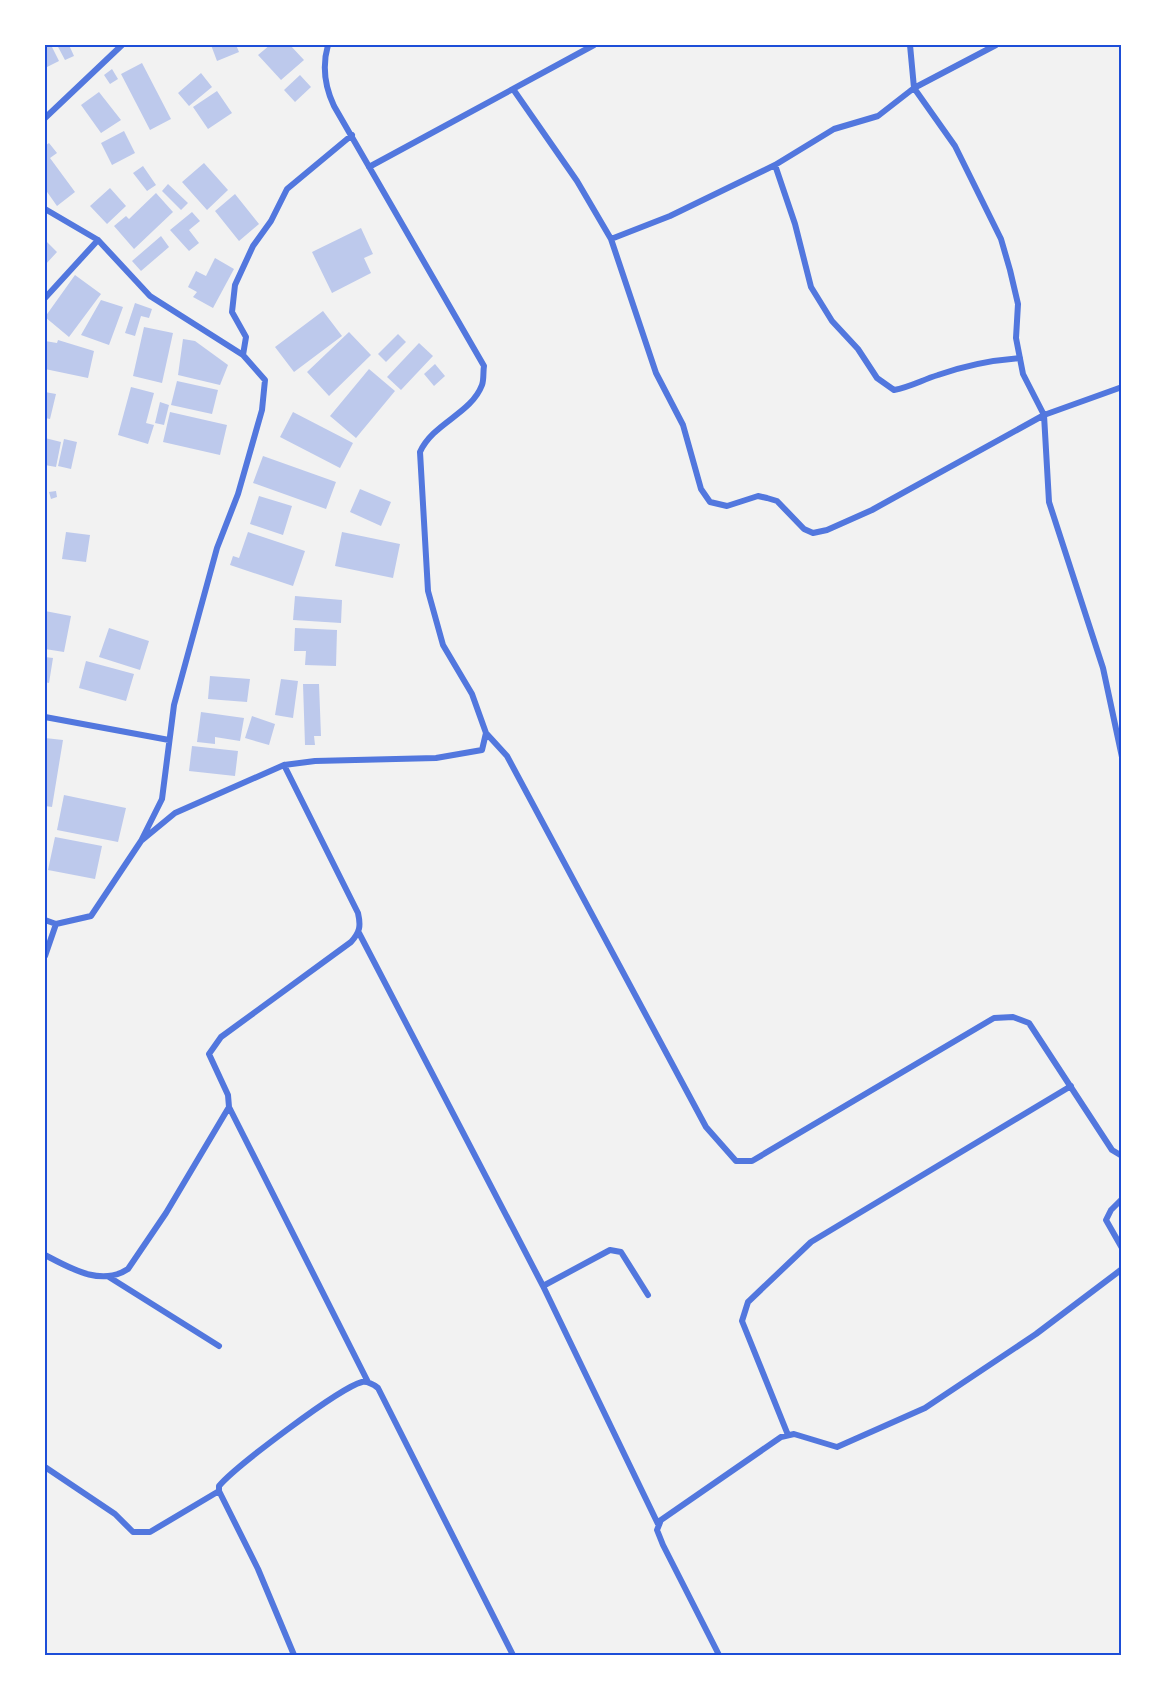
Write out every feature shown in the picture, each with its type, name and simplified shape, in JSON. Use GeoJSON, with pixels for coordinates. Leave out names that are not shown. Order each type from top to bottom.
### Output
{"type":"FeatureCollection","features":[{"type":"Feature","properties":{"kind":"street"},"geometry":{"type":"LineString","coordinates":[[45,118],[122,45]]}},
{"type":"Feature","properties":{"kind":"street"},"geometry":{"type":"LineString","coordinates":[[328,45],[325,74],[327,92],[484,366],[482,384],[472,400],[426,438],[420,452],[428,591],[443,645],[471,694],[486,733],[507,756],[706,1127],[736,1161],[752,1161],[994,1018],[1013,1017],[1029,1023],[1112,1150],[1122,1156]]}},
{"type":"Feature","properties":{"kind":"street"},"geometry":{"type":"LineString","coordinates":[[369,167],[594,45]]}},
{"type":"Feature","properties":{"kind":"street"},"geometry":{"type":"LineString","coordinates":[[910,45],[914,88],[955,147],[1001,239],[1018,304],[1016,338],[1023,374],[1044,415],[1048,502],[1103,668],[1122,757]]}},
{"type":"Feature","properties":{"kind":"street"},"geometry":{"type":"LineString","coordinates":[[611,239],[670,216],[776,165],[834,129],[878,116],[914,88],[996,45]]}},
{"type":"Feature","properties":{"kind":"street"},"geometry":{"type":"LineString","coordinates":[[513,89],[576,181],[611,239],[656,373],[683,425],[701,489],[710,502],[718,506],[728,506],[758,496],[777,501],[804,529],[813,533],[827,530],[872,510],[1044,415],[1122,387]]}},
{"type":"Feature","properties":{"kind":"street"},"geometry":{"type":"LineString","coordinates":[[243,355],[246,337],[232,312],[235,285],[253,246],[271,221],[287,189],[352,135]]}},
{"type":"Feature","properties":{"kind":"street"},"geometry":{"type":"LineString","coordinates":[[776,165],[795,224],[811,287],[832,321],[858,349],[878,378],[894,390],[998,359],[1020,358]]}},
{"type":"Feature","properties":{"kind":"street"},"geometry":{"type":"LineString","coordinates":[[45,209],[98,240],[150,296],[243,355],[265,380],[262,410],[197,618],[174,705],[162,799],[141,841],[91,916],[56,924],[45,920]]}},
{"type":"Feature","properties":{"kind":"street"},"geometry":{"type":"LineString","coordinates":[[45,298],[98,240]]}},
{"type":"Feature","properties":{"kind":"street"},"geometry":{"type":"LineString","coordinates":[[45,717],[169,740]]}},
{"type":"Feature","properties":{"kind":"street"},"geometry":{"type":"LineString","coordinates":[[141,841],[175,813],[284,765],[315,761],[436,758],[482,750],[486,733]]}},
{"type":"Feature","properties":{"kind":"street"},"geometry":{"type":"LineString","coordinates":[[284,765],[361,924],[351,942],[230,1030],[209,1054],[228,1095],[229,1107],[368,1382]]}},
{"type":"Feature","properties":{"kind":"street"},"geometry":{"type":"LineString","coordinates":[[45,956],[56,924]]}},
{"type":"Feature","properties":{"kind":"street"},"geometry":{"type":"LineString","coordinates":[[358,933],[543,1286],[658,1524],[657,1530],[663,1545],[719,1655]]}},
{"type":"Feature","properties":{"kind":"street"},"geometry":{"type":"LineString","coordinates":[[788,1435],[742,1321],[748,1302],[811,1242],[1071,1086]]}},
{"type":"Feature","properties":{"kind":"street"},"geometry":{"type":"LineString","coordinates":[[108,1277],[118,1275],[128,1269],[137,1258],[229,1107]]}},
{"type":"Feature","properties":{"kind":"street"},"geometry":{"type":"LineString","coordinates":[[1122,1199],[1111,1210],[1106,1220],[1122,1248]]}},
{"type":"Feature","properties":{"kind":"street"},"geometry":{"type":"LineString","coordinates":[[543,1286],[610,1250],[621,1252],[648,1295]]}},
{"type":"Feature","properties":{"kind":"street"},"geometry":{"type":"LineString","coordinates":[[45,1255],[76,1270],[108,1277],[219,1347]]}},
{"type":"Feature","properties":{"kind":"street"},"geometry":{"type":"LineString","coordinates":[[658,1524],[788,1435],[837,1447],[926,1408],[1036,1334],[1122,1269]]}},
{"type":"Feature","properties":{"kind":"street"},"geometry":{"type":"LineString","coordinates":[[45,1467],[115,1514],[133,1532],[150,1532],[219,1491],[222,1483],[332,1396],[362,1382],[368,1382],[378,1388],[513,1655]]}},
{"type":"Feature","properties":{"kind":"street"},"geometry":{"type":"LineString","coordinates":[[219,1491],[258,1569],[294,1655]]}},
{"type":"Feature","properties":{"kind":"building"},"geometry":{"type":"Polygon","coordinates":[[[45,45],[51,45],[59,61],[45,68],[45,45]]]}},
{"type":"Feature","properties":{"kind":"building"},"geometry":{"type":"Polygon","coordinates":[[[57,45],[69,45],[74,56],[65,60],[57,45]]]}},
{"type":"Feature","properties":{"kind":"building"},"geometry":{"type":"Polygon","coordinates":[[[211,45],[236,45],[239,52],[217,61],[211,45]]]}},
{"type":"Feature","properties":{"kind":"building"},"geometry":{"type":"Polygon","coordinates":[[[270,45],[290,45],[304,60],[281,80],[258,55],[270,45]]]}},
{"type":"Feature","properties":{"kind":"building"},"geometry":{"type":"Polygon","coordinates":[[[142,63],[171,119],[150,130],[121,74],[142,63]]]}},
{"type":"Feature","properties":{"kind":"building"},"geometry":{"type":"Polygon","coordinates":[[[112,69],[118,79],[110,84],[104,75],[112,69]]]}},
{"type":"Feature","properties":{"kind":"building"},"geometry":{"type":"Polygon","coordinates":[[[201,73],[212,87],[189,106],[178,93],[201,73]]]}},
{"type":"Feature","properties":{"kind":"building"},"geometry":{"type":"Polygon","coordinates":[[[300,75],[311,87],[295,102],[284,90],[300,75]]]}},
{"type":"Feature","properties":{"kind":"building"},"geometry":{"type":"Polygon","coordinates":[[[217,91],[232,113],[208,129],[193,107],[217,91]]]}},
{"type":"Feature","properties":{"kind":"building"},"geometry":{"type":"Polygon","coordinates":[[[99,92],[121,120],[101,133],[81,105],[99,92]]]}},
{"type":"Feature","properties":{"kind":"building"},"geometry":{"type":"Polygon","coordinates":[[[124,131],[135,153],[112,165],[101,143],[124,131]]]}},
{"type":"Feature","properties":{"kind":"building"},"geometry":{"type":"Polygon","coordinates":[[[49,143],[57,153],[50,158],[75,192],[57,206],[45,189],[45,146],[49,143]]]}},
{"type":"Feature","properties":{"kind":"building"},"geometry":{"type":"Polygon","coordinates":[[[204,163],[228,190],[207,210],[182,182],[204,163]]]}},
{"type":"Feature","properties":{"kind":"building"},"geometry":{"type":"Polygon","coordinates":[[[143,166],[156,185],[147,191],[133,173],[143,166]]]}},
{"type":"Feature","properties":{"kind":"building"},"geometry":{"type":"Polygon","coordinates":[[[168,184],[188,203],[181,210],[162,191],[168,184]]]}},
{"type":"Feature","properties":{"kind":"building"},"geometry":{"type":"Polygon","coordinates":[[[110,188],[126,206],[107,224],[90,206],[110,188]]]}},
{"type":"Feature","properties":{"kind":"building"},"geometry":{"type":"Polygon","coordinates":[[[156,193],[173,212],[134,249],[114,226],[126,216],[129,219],[156,193]]]}},
{"type":"Feature","properties":{"kind":"building"},"geometry":{"type":"Polygon","coordinates":[[[235,194],[259,224],[239,241],[215,211],[235,194]]]}},
{"type":"Feature","properties":{"kind":"building"},"geometry":{"type":"Polygon","coordinates":[[[192,212],[200,221],[189,230],[199,243],[189,251],[170,230],[192,212]]]}},
{"type":"Feature","properties":{"kind":"building"},"geometry":{"type":"Polygon","coordinates":[[[361,228],[373,254],[364,258],[371,273],[332,293],[312,252],[361,228]]]}},
{"type":"Feature","properties":{"kind":"building"},"geometry":{"type":"Polygon","coordinates":[[[161,236],[169,247],[141,271],[132,261],[161,236]]]}},
{"type":"Feature","properties":{"kind":"building"},"geometry":{"type":"Polygon","coordinates":[[[45,240],[57,252],[45,265],[45,240]]]}},
{"type":"Feature","properties":{"kind":"building"},"geometry":{"type":"Polygon","coordinates":[[[215,258],[234,269],[213,308],[193,297],[197,292],[188,287],[196,271],[206,276],[215,258]]]}},
{"type":"Feature","properties":{"kind":"building"},"geometry":{"type":"Polygon","coordinates":[[[75,275],[101,294],[69,337],[45,317],[75,275]]]}},
{"type":"Feature","properties":{"kind":"building"},"geometry":{"type":"Polygon","coordinates":[[[101,300],[123,307],[109,345],[81,335],[101,300]]]}},
{"type":"Feature","properties":{"kind":"building"},"geometry":{"type":"Polygon","coordinates":[[[135,303],[152,309],[149,318],[141,316],[135,336],[125,333],[135,303]]]}},
{"type":"Feature","properties":{"kind":"building"},"geometry":{"type":"Polygon","coordinates":[[[323,311],[342,336],[294,372],[275,347],[323,311]]]}},
{"type":"Feature","properties":{"kind":"building"},"geometry":{"type":"Polygon","coordinates":[[[144,327],[173,333],[162,383],[133,376],[144,327]]]}},
{"type":"Feature","properties":{"kind":"building"},"geometry":{"type":"Polygon","coordinates":[[[349,332],[371,355],[329,396],[307,372],[349,332]]]}},
{"type":"Feature","properties":{"kind":"building"},"geometry":{"type":"Polygon","coordinates":[[[398,334],[406,342],[386,362],[378,354],[398,334]]]}},
{"type":"Feature","properties":{"kind":"building"},"geometry":{"type":"Polygon","coordinates":[[[183,339],[195,341],[228,365],[220,385],[178,375],[183,339]]]}},
{"type":"Feature","properties":{"kind":"building"},"geometry":{"type":"Polygon","coordinates":[[[58,340],[94,351],[88,378],[45,369],[45,341],[57,343],[58,340]]]}},
{"type":"Feature","properties":{"kind":"building"},"geometry":{"type":"Polygon","coordinates":[[[419,343],[433,356],[401,390],[387,377],[419,343]]]}},
{"type":"Feature","properties":{"kind":"building"},"geometry":{"type":"Polygon","coordinates":[[[435,364],[445,376],[434,386],[424,374],[435,364]]]}},
{"type":"Feature","properties":{"kind":"building"},"geometry":{"type":"Polygon","coordinates":[[[369,369],[395,391],[356,438],[330,416],[369,369]]]}},
{"type":"Feature","properties":{"kind":"building"},"geometry":{"type":"Polygon","coordinates":[[[177,381],[218,390],[212,414],[171,405],[177,381]]]}},
{"type":"Feature","properties":{"kind":"building"},"geometry":{"type":"Polygon","coordinates":[[[131,387],[154,393],[146,423],[154,425],[148,444],[118,435],[131,387]]]}},
{"type":"Feature","properties":{"kind":"building"},"geometry":{"type":"Polygon","coordinates":[[[45,392],[56,394],[50,419],[45,418],[45,392]]]}},
{"type":"Feature","properties":{"kind":"building"},"geometry":{"type":"Polygon","coordinates":[[[160,402],[169,405],[164,425],[155,423],[160,402]]]}},
{"type":"Feature","properties":{"kind":"building"},"geometry":{"type":"Polygon","coordinates":[[[170,412],[227,425],[220,455],[163,442],[170,412]]]}},
{"type":"Feature","properties":{"kind":"building"},"geometry":{"type":"Polygon","coordinates":[[[293,412],[353,443],[340,468],[280,437],[293,412]]]}},
{"type":"Feature","properties":{"kind":"building"},"geometry":{"type":"Polygon","coordinates":[[[45,438],[61,442],[56,467],[45,465],[45,438]]]}},
{"type":"Feature","properties":{"kind":"building"},"geometry":{"type":"Polygon","coordinates":[[[64,439],[77,442],[71,469],[58,466],[64,439]]]}},
{"type":"Feature","properties":{"kind":"building"},"geometry":{"type":"Polygon","coordinates":[[[263,456],[336,482],[326,509],[253,483],[263,456]]]}},
{"type":"Feature","properties":{"kind":"building"},"geometry":{"type":"Polygon","coordinates":[[[360,489],[391,502],[381,526],[350,512],[360,489]]]}},
{"type":"Feature","properties":{"kind":"building"},"geometry":{"type":"Polygon","coordinates":[[[56,491],[57,497],[51,499],[49,492],[56,491]]]}},
{"type":"Feature","properties":{"kind":"building"},"geometry":{"type":"Polygon","coordinates":[[[259,496],[292,506],[283,535],[250,524],[259,496]]]}},
{"type":"Feature","properties":{"kind":"building"},"geometry":{"type":"Polygon","coordinates":[[[66,532],[90,535],[86,562],[62,559],[66,532]]]}},
{"type":"Feature","properties":{"kind":"building"},"geometry":{"type":"Polygon","coordinates":[[[248,532],[305,551],[293,586],[230,565],[233,556],[239,558],[248,532]]]}},
{"type":"Feature","properties":{"kind":"building"},"geometry":{"type":"Polygon","coordinates":[[[342,532],[400,544],[393,578],[335,566],[342,532]]]}},
{"type":"Feature","properties":{"kind":"building"},"geometry":{"type":"Polygon","coordinates":[[[295,596],[342,600],[341,623],[293,620],[295,596]]]}},
{"type":"Feature","properties":{"kind":"building"},"geometry":{"type":"Polygon","coordinates":[[[45,611],[71,616],[64,652],[45,649],[45,611]]]}},
{"type":"Feature","properties":{"kind":"building"},"geometry":{"type":"Polygon","coordinates":[[[109,628],[149,641],[140,670],[99,657],[109,628]]]}},
{"type":"Feature","properties":{"kind":"building"},"geometry":{"type":"Polygon","coordinates":[[[295,628],[337,630],[336,666],[305,665],[306,651],[294,651],[295,628]]]}},
{"type":"Feature","properties":{"kind":"building"},"geometry":{"type":"Polygon","coordinates":[[[45,657],[53,658],[49,683],[45,682],[45,657]]]}},
{"type":"Feature","properties":{"kind":"building"},"geometry":{"type":"Polygon","coordinates":[[[86,661],[134,674],[126,701],[79,688],[86,661]]]}},
{"type":"Feature","properties":{"kind":"building"},"geometry":{"type":"Polygon","coordinates":[[[210,676],[250,679],[247,702],[208,699],[210,676]]]}},
{"type":"Feature","properties":{"kind":"building"},"geometry":{"type":"Polygon","coordinates":[[[281,679],[298,681],[293,718],[275,715],[281,679]]]}},
{"type":"Feature","properties":{"kind":"building"},"geometry":{"type":"Polygon","coordinates":[[[303,684],[319,684],[321,736],[314,736],[315,745],[305,745],[303,684]]]}},
{"type":"Feature","properties":{"kind":"building"},"geometry":{"type":"Polygon","coordinates":[[[201,712],[244,718],[240,741],[215,737],[215,744],[197,742],[201,712]]]}},
{"type":"Feature","properties":{"kind":"building"},"geometry":{"type":"Polygon","coordinates":[[[252,716],[275,724],[269,745],[245,738],[252,716]]]}},
{"type":"Feature","properties":{"kind":"building"},"geometry":{"type":"Polygon","coordinates":[[[45,738],[63,740],[52,807],[45,806],[45,738]]]}},
{"type":"Feature","properties":{"kind":"building"},"geometry":{"type":"Polygon","coordinates":[[[192,746],[238,751],[235,776],[189,771],[192,746]]]}},
{"type":"Feature","properties":{"kind":"building"},"geometry":{"type":"Polygon","coordinates":[[[64,795],[126,808],[118,842],[57,830],[64,795]]]}},
{"type":"Feature","properties":{"kind":"building"},"geometry":{"type":"Polygon","coordinates":[[[55,837],[102,846],[95,879],[48,870],[55,837]]]}}]}
